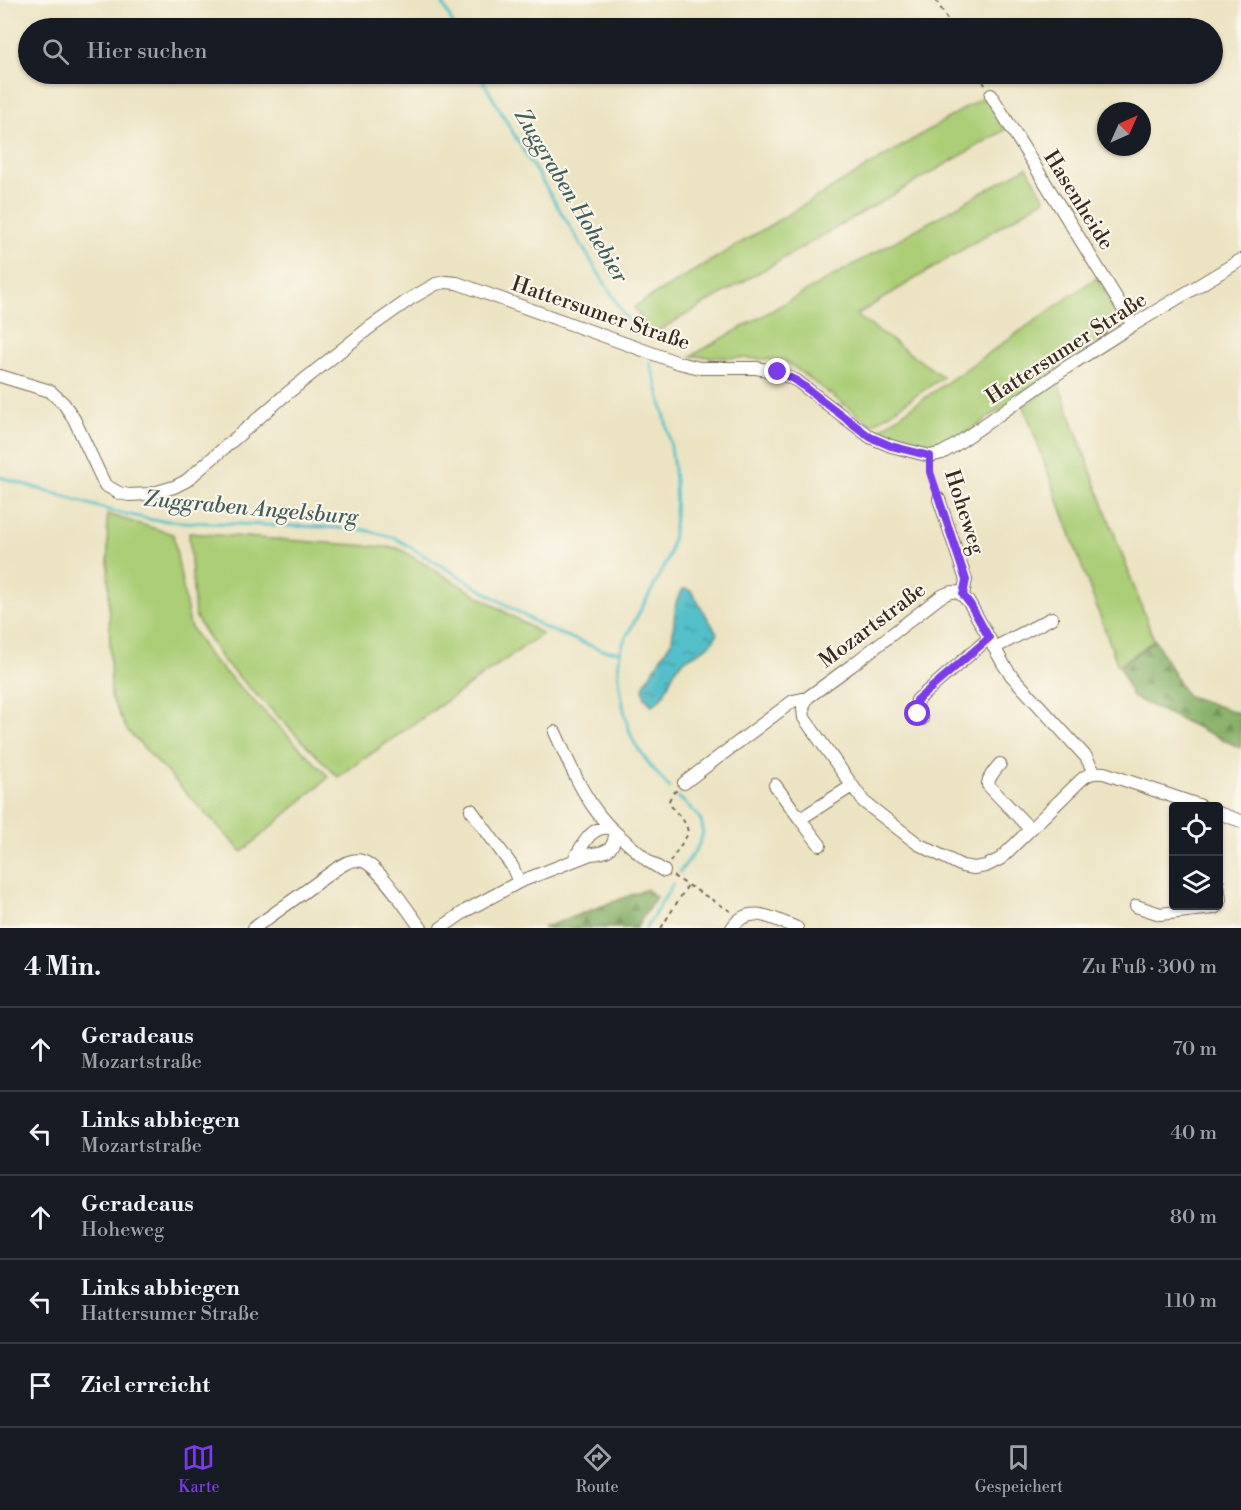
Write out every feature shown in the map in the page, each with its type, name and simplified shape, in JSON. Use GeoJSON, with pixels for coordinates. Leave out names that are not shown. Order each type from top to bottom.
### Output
{"type":"FeatureCollection","features":[{"type":"Feature","properties":{"kind":"street","name":"Hasenheide"},"geometry":{"type":"LineString","coordinates":[[991,95],[1133,325]]}},
{"type":"Feature","properties":{"kind":"street","name":"Hattersumer Straße"},"geometry":{"type":"LineString","coordinates":[[0,376],[50,391],[64,404],[74,418],[105,485],[119,493],[129,495],[150,494],[174,488],[186,481],[284,396],[369,328],[428,287],[446,282],[457,283],[679,363],[700,368],[756,368],[778,372],[797,381],[870,437],[891,446],[930,456],[942,453],[954,446],[1070,365],[1241,261]]}},
{"type":"Feature","properties":{"kind":"street","name":"Hoheweg"},"geometry":{"type":"LineString","coordinates":[[939,499],[966,580],[963,595]]}},
{"type":"Feature","properties":{"kind":"street","name":"Mozartstraße"},"geometry":{"type":"LineString","coordinates":[[684,783],[793,701],[807,698],[851,666],[939,597],[954,591],[963,595]]}},
{"type":"Feature","properties":{"kind":"street"},"geometry":{"type":"LineString","coordinates":[[963,595],[1011,675],[1086,757],[1094,772]]}},
{"type":"Feature","properties":{"kind":"street"},"geometry":{"type":"LineString","coordinates":[[922,719],[916,706],[917,700],[992,643],[1052,618]]}},
{"type":"Feature","properties":{"kind":"street"},"geometry":{"type":"LineString","coordinates":[[807,698],[803,708],[804,718],[864,802],[918,844],[962,866],[974,868],[986,866],[1000,859],[1087,774],[1094,772],[1104,773],[1187,802]]}},
{"type":"Feature","properties":{"kind":"street"},"geometry":{"type":"LineString","coordinates":[[555,732],[597,812],[613,830],[648,861],[664,871]]}},
{"type":"Feature","properties":{"kind":"street"},"geometry":{"type":"LineString","coordinates":[[1000,764],[992,773],[988,785],[1030,829]]}},
{"type":"Feature","properties":{"kind":"street"},"geometry":{"type":"LineString","coordinates":[[775,785],[820,845]]}},
{"type":"Feature","properties":{"kind":"street"},"geometry":{"type":"LineString","coordinates":[[800,819],[852,786]]}},
{"type":"Feature","properties":{"kind":"street"},"geometry":{"type":"LineString","coordinates":[[471,810],[512,866],[519,882]]}},
{"type":"Feature","properties":{"kind":"street"},"geometry":{"type":"LineString","coordinates":[[1223,815],[1241,821]]}},
{"type":"Feature","properties":{"kind":"street"},"geometry":{"type":"LineString","coordinates":[[573,861],[590,835],[604,827],[613,830]]}},
{"type":"Feature","properties":{"kind":"street"},"geometry":{"type":"LineString","coordinates":[[441,928],[476,904],[519,882],[591,854],[608,850],[615,841],[613,830]]}},
{"type":"Feature","properties":{"kind":"street"},"geometry":{"type":"LineString","coordinates":[[254,928],[336,869],[354,860],[362,861],[376,869],[421,928]]}},
{"type":"Feature","properties":{"kind":"street"},"geometry":{"type":"LineString","coordinates":[[1136,906],[1160,914],[1196,910]]}},
{"type":"Feature","properties":{"kind":"street"},"geometry":{"type":"LineString","coordinates":[[732,928],[738,920],[749,915],[760,914],[797,928]]}},
{"type":"Feature","properties":{"kind":"path"},"geometry":{"type":"LineString","coordinates":[[936,0],[946,18]]}},
{"type":"Feature","properties":{"kind":"path","name":"Hoheweg"},"geometry":{"type":"LineString","coordinates":[[930,456],[930,472],[939,499]]}},
{"type":"Feature","properties":{"kind":"path"},"geometry":{"type":"LineString","coordinates":[[684,783],[672,794],[669,801],[686,822],[688,834],[664,871],[742,918]]}},
{"type":"Feature","properties":{"kind":"path"},"geometry":{"type":"LineString","coordinates":[[661,928],[688,885]]}},
{"type":"Feature","properties":{"kind":"green space"},"geometry":{"type":"Polygon","coordinates":[[[985,96],[1005,130],[651,335],[634,307],[985,96]]]}},
{"type":"Feature","properties":{"kind":"green space"},"geometry":{"type":"Polygon","coordinates":[[[1027,167],[1045,199],[856,315],[943,377],[872,425],[784,360],[691,356],[1027,167]]]}},
{"type":"Feature","properties":{"kind":"green space"},"geometry":{"type":"Polygon","coordinates":[[[1096,278],[1124,322],[961,437],[942,447],[915,448],[888,440],[875,433],[1096,278]]]}},
{"type":"Feature","properties":{"kind":"green space"},"geometry":{"type":"Polygon","coordinates":[[[1058,383],[1154,640],[1118,666],[1024,406],[1058,383]]]}},
{"type":"Feature","properties":{"kind":"green space"},"geometry":{"type":"Polygon","coordinates":[[[107,514],[173,534],[190,626],[209,656],[329,777],[242,852],[127,730],[111,697],[107,514]]]}},
{"type":"Feature","properties":{"kind":"green space"},"geometry":{"type":"Polygon","coordinates":[[[189,533],[398,548],[542,634],[338,777],[223,661],[195,616],[189,533]]]}},
{"type":"Feature","properties":{"kind":"green space"},"geometry":{"type":"Polygon","coordinates":[[[1155,640],[1186,695],[1241,714],[1241,748],[1132,697],[1120,667],[1155,640]]]}},
{"type":"Feature","properties":{"kind":"green space"},"geometry":{"type":"Polygon","coordinates":[[[647,889],[656,897],[636,928],[543,928],[647,889]]]}},
{"type":"Feature","properties":{"kind":"water"},"geometry":{"type":"Polygon","coordinates":[[[683,589],[691,591],[717,633],[707,647],[681,663],[662,697],[652,705],[643,691],[644,685],[672,640],[676,602],[683,589]]]}},
{"type":"Feature","properties":{"kind":"waterway","name":"Zuggraben Hohebier"},"geometry":{"type":"LineString","coordinates":[[441,0],[450,18]]}},
{"type":"Feature","properties":{"kind":"waterway","name":"Zuggraben Hohebier"},"geometry":{"type":"LineString","coordinates":[[485,84],[636,334]]}},
{"type":"Feature","properties":{"kind":"waterway","name":"Zuggraben Hohebier"},"geometry":{"type":"LineString","coordinates":[[650,363],[673,458],[674,531],[667,560],[626,637],[620,653],[619,672],[624,711],[634,742],[670,788]]}},
{"type":"Feature","properties":{"kind":"waterway","name":"Zuggraben Angelsburg"},"geometry":{"type":"LineString","coordinates":[[0,477],[112,511],[153,520],[365,530],[395,538],[545,628],[602,650],[620,652]]}},
{"type":"Feature","properties":{"kind":"waterway"},"geometry":{"type":"LineString","coordinates":[[678,797],[697,814],[703,828],[697,848],[680,872]]}},
{"type":"Feature","properties":{"kind":"waterway"},"geometry":{"type":"LineString","coordinates":[[646,928],[673,884]]}},
{"type":"Feature","properties":{"kind":"route"},"geometry":{"type":"LineString","coordinates":[[778,372],[797,381],[870,437],[891,446],[930,456],[930,472],[966,580],[963,595],[989,638],[917,700],[918,714]]}}]}
